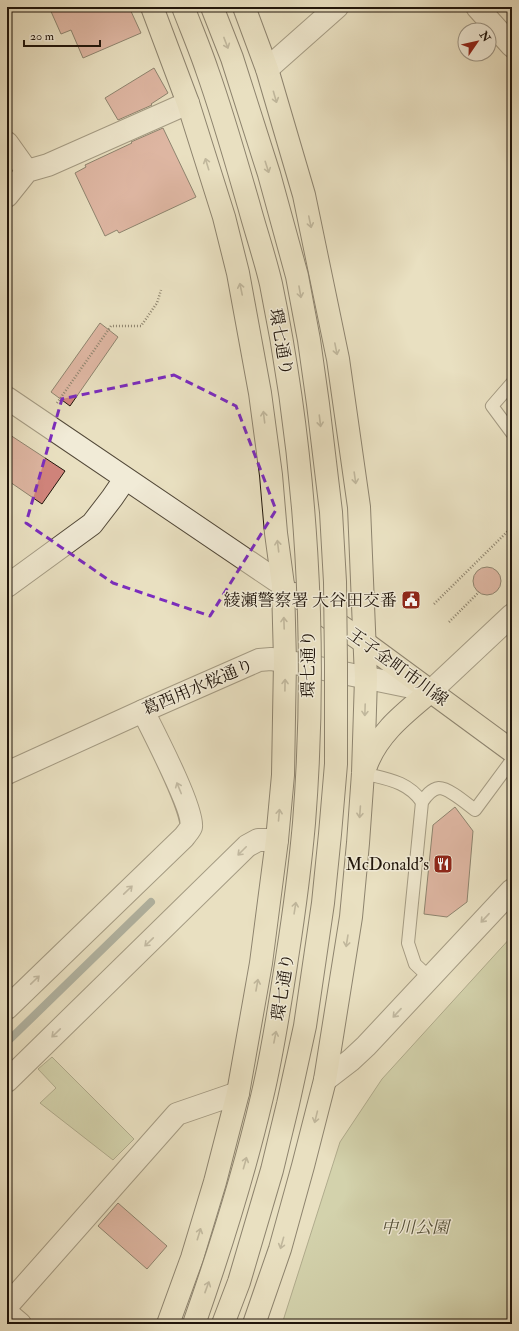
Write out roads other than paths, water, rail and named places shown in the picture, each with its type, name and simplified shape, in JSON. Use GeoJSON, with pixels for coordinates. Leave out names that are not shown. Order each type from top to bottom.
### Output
{"type":"FeatureCollection","features":[{"type":"Feature","properties":{"kind":"main road"},"geometry":{"type":"LineString","coordinates":[[152,7],[188,103],[224,217],[238,272],[261,400],[271,475],[276,533],[283,585],[285,661],[283,775],[277,840],[261,963],[238,1093],[215,1182],[192,1258],[168,1324]]}},
{"type":"Feature","properties":{"kind":"main road","name":"環七通り"},"geometry":{"type":"LineString","coordinates":[[183,7],[208,71],[270,280],[294,421],[307,581],[309,661],[304,825],[296,898],[276,1030],[263,1096],[246,1162],[212,1272],[194,1324]]}},
{"type":"Feature","properties":{"kind":"main road","name":"環七通り"},"geometry":{"type":"LineString","coordinates":[[212,7],[232,58],[269,174],[297,276],[309,340],[331,512],[335,582],[336,665],[336,764],[330,834],[323,903],[305,1026],[272,1170],[239,1282],[224,1324]]}},
{"type":"Feature","properties":{"kind":"main road"},"geometry":{"type":"LineString","coordinates":[[244,7],[267,69],[304,195],[338,359],[359,507],[366,678],[363,773],[351,917],[325,1080],[282,1241],[254,1324]]}},
{"type":"Feature","properties":{"kind":"main road","name":"王子金町市川線"},"geometry":{"type":"LineString","coordinates":[[283,585],[512,751]]}},
{"type":"Feature","properties":{"kind":"main road"},"geometry":{"type":"LineString","coordinates":[[363,773],[370,754],[388,729],[431,691]]}},
{"type":"Feature","properties":{"kind":"street"},"geometry":{"type":"LineString","coordinates":[[267,69],[337,7]]}},
{"type":"Feature","properties":{"kind":"street"},"geometry":{"type":"LineString","coordinates":[[477,7],[512,46]]}},
{"type":"Feature","properties":{"kind":"street"},"geometry":{"type":"LineString","coordinates":[[7,196],[27,171],[48,165],[188,103]]}},
{"type":"Feature","properties":{"kind":"street"},"geometry":{"type":"LineString","coordinates":[[7,143],[27,171]]}},
{"type":"Feature","properties":{"kind":"street"},"geometry":{"type":"LineString","coordinates":[[7,398],[283,585]]}},
{"type":"Feature","properties":{"kind":"street"},"geometry":{"type":"LineString","coordinates":[[7,586],[92,524],[125,479]]}},
{"type":"Feature","properties":{"kind":"street"},"geometry":{"type":"LineString","coordinates":[[431,691],[512,615]]}},
{"type":"Feature","properties":{"kind":"street","name":"葛西用水桜通り"},"geometry":{"type":"LineString","coordinates":[[7,773],[259,660],[285,661],[431,691]]}},
{"type":"Feature","properties":{"kind":"street"},"geometry":{"type":"LineString","coordinates":[[7,1008],[184,837],[191,827],[190,816],[170,767],[143,711]]}},
{"type":"Feature","properties":{"kind":"street"},"geometry":{"type":"LineString","coordinates":[[7,1081],[247,846],[258,840],[277,840]]}},
{"type":"Feature","properties":{"kind":"street"},"geometry":{"type":"LineString","coordinates":[[325,1080],[351,1060],[366,1046],[512,890]]}},
{"type":"Feature","properties":{"kind":"street"},"geometry":{"type":"LineString","coordinates":[[10,1315],[177,1114],[238,1093]]}},
{"type":"Feature","properties":{"kind":"lane"},"geometry":{"type":"LineString","coordinates":[[512,383],[492,406],[512,433]]}},
{"type":"Feature","properties":{"kind":"lane"},"geometry":{"type":"LineString","coordinates":[[430,978],[416,964],[408,943],[422,802],[429,793],[439,788],[444,789],[454,795],[475,810],[512,760]]}},
{"type":"Feature","properties":{"kind":"lane"},"geometry":{"type":"LineString","coordinates":[[363,773],[395,781],[416,793],[422,802]]}},
{"type":"Feature","properties":{"kind":"waterway"},"geometry":{"type":"LineString","coordinates":[[7,1042],[151,902]]}},
{"type":"Feature","properties":{"kind":"place","name":"綾瀬警察署 大谷田交番"},"geometry":{"type":"Point","coordinates":[411,600]}},
{"type":"Feature","properties":{"kind":"place","name":"McDonald's"},"geometry":{"type":"Point","coordinates":[443,864]}},
{"type":"Feature","properties":{"kind":"park label","name":"中川公園"},"geometry":{"type":"Point","coordinates":[415,1227]}}]}
